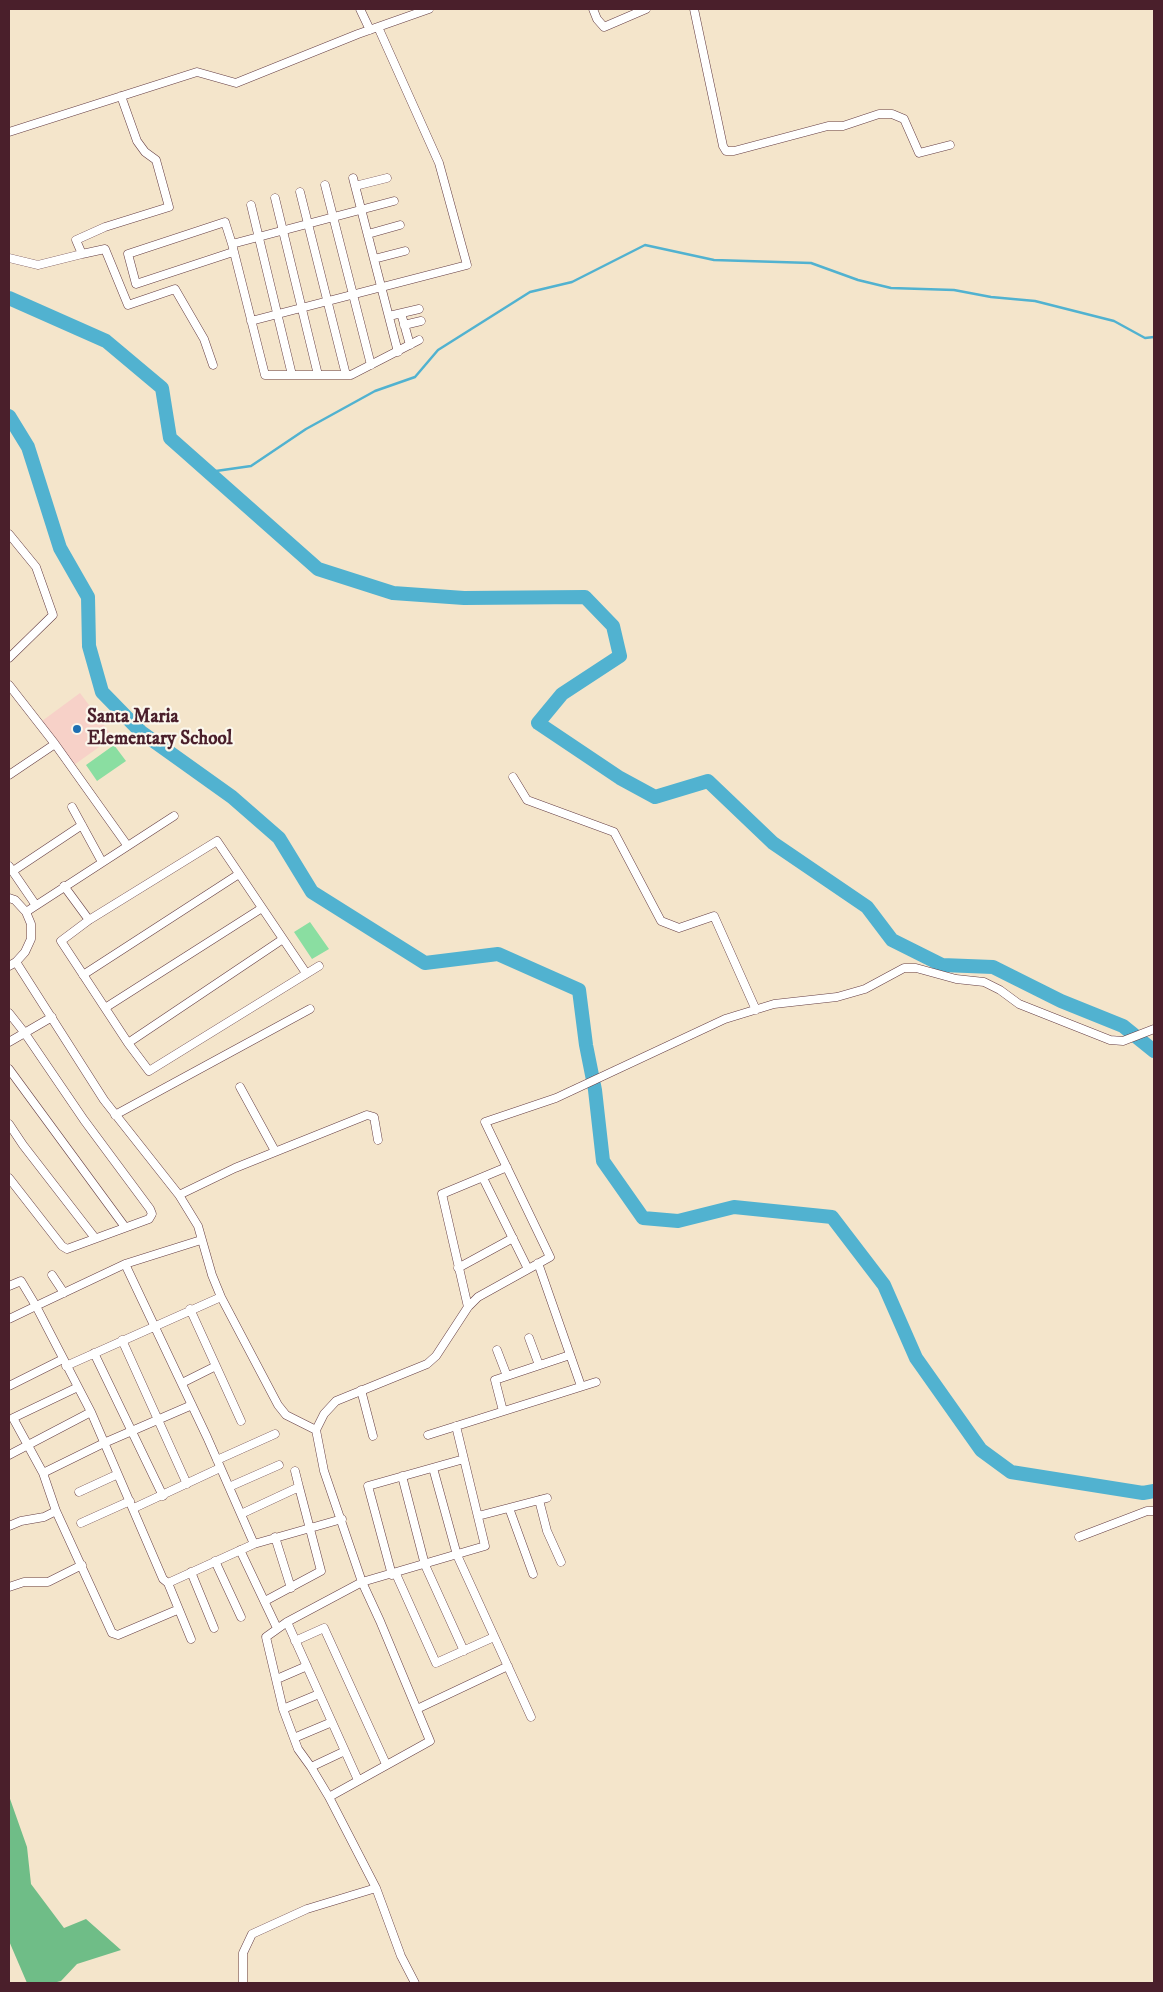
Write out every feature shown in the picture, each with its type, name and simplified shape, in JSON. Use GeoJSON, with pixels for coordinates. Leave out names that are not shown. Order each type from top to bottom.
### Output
{"type":"FeatureCollection","features":[{"type":"Feature","properties":{"kind":"street"},"geometry":{"type":"LineString","coordinates":[[360,9],[370,30]]}},
{"type":"Feature","properties":{"kind":"street"},"geometry":{"type":"LineString","coordinates":[[9,132],[198,72],[236,83],[370,30],[429,9]]}},
{"type":"Feature","properties":{"kind":"street"},"geometry":{"type":"LineString","coordinates":[[593,9],[597,19],[604,27],[646,9]]}},
{"type":"Feature","properties":{"kind":"street"},"geometry":{"type":"LineString","coordinates":[[694,9],[723,146],[726,151],[734,151],[828,126],[843,126],[879,114],[892,114],[904,119],[919,153],[950,145]]}},
{"type":"Feature","properties":{"kind":"street"},"geometry":{"type":"LineString","coordinates":[[251,321],[467,265],[439,163],[378,27]]}},
{"type":"Feature","properties":{"kind":"street"},"geometry":{"type":"LineString","coordinates":[[82,254],[76,240],[105,227],[169,207],[156,160],[145,152],[137,141],[121,96]]}},
{"type":"Feature","properties":{"kind":"street"},"geometry":{"type":"LineString","coordinates":[[387,178],[354,182],[398,352]]}},
{"type":"Feature","properties":{"kind":"street"},"geometry":{"type":"LineString","coordinates":[[325,184],[372,365]]}},
{"type":"Feature","properties":{"kind":"street"},"geometry":{"type":"LineString","coordinates":[[300,192],[346,376]]}},
{"type":"Feature","properties":{"kind":"street"},"geometry":{"type":"LineString","coordinates":[[275,198],[318,375]]}},
{"type":"Feature","properties":{"kind":"street"},"geometry":{"type":"LineString","coordinates":[[394,201],[259,237],[232,248],[136,284],[128,254],[225,222],[232,248],[265,375],[351,376],[419,340]]}},
{"type":"Feature","properties":{"kind":"street"},"geometry":{"type":"LineString","coordinates":[[251,205],[292,375]]}},
{"type":"Feature","properties":{"kind":"street"},"geometry":{"type":"LineString","coordinates":[[368,234],[400,225]]}},
{"type":"Feature","properties":{"kind":"street"},"geometry":{"type":"LineString","coordinates":[[9,258],[38,265],[105,249],[128,305],[175,289],[204,339],[213,365]]}},
{"type":"Feature","properties":{"kind":"street"},"geometry":{"type":"LineString","coordinates":[[374,259],[405,251]]}},
{"type":"Feature","properties":{"kind":"street"},"geometry":{"type":"LineString","coordinates":[[389,316],[419,309]]}},
{"type":"Feature","properties":{"kind":"street"},"geometry":{"type":"LineString","coordinates":[[401,313],[410,346]]}},
{"type":"Feature","properties":{"kind":"street"},"geometry":{"type":"LineString","coordinates":[[404,325],[421,321]]}},
{"type":"Feature","properties":{"kind":"street"},"geometry":{"type":"LineString","coordinates":[[9,534],[36,567],[53,614],[9,658]]}},
{"type":"Feature","properties":{"kind":"street"},"geometry":{"type":"LineString","coordinates":[[9,686],[55,744],[127,845]]}},
{"type":"Feature","properties":{"kind":"street"},"geometry":{"type":"LineString","coordinates":[[9,775],[55,744]]}},
{"type":"Feature","properties":{"kind":"street"},"geometry":{"type":"LineString","coordinates":[[513,777],[527,800],[614,832],[661,921],[679,928],[714,916],[756,1010]]}},
{"type":"Feature","properties":{"kind":"street"},"geometry":{"type":"LineString","coordinates":[[72,807],[102,862]]}},
{"type":"Feature","properties":{"kind":"street"},"geometry":{"type":"LineString","coordinates":[[26,912],[35,904],[174,816]]}},
{"type":"Feature","properties":{"kind":"street"},"geometry":{"type":"LineString","coordinates":[[35,904],[11,869],[82,825]]}},
{"type":"Feature","properties":{"kind":"street"},"geometry":{"type":"LineString","coordinates":[[306,973],[217,841],[89,920],[61,941],[128,1043],[149,1071],[320,966]]}},
{"type":"Feature","properties":{"kind":"street"},"geometry":{"type":"LineString","coordinates":[[83,975],[239,874]]}},
{"type":"Feature","properties":{"kind":"street"},"geometry":{"type":"LineString","coordinates":[[64,886],[89,920]]}},
{"type":"Feature","properties":{"kind":"street"},"geometry":{"type":"LineString","coordinates":[[9,898],[15,900],[26,912],[31,924],[31,939],[26,952],[13,964],[52,1017],[115,1115],[179,1195],[198,1226],[221,1297],[278,1405],[286,1415],[316,1430]]}},
{"type":"Feature","properties":{"kind":"street"},"geometry":{"type":"LineString","coordinates":[[105,1008],[262,908]]}},
{"type":"Feature","properties":{"kind":"street"},"geometry":{"type":"LineString","coordinates":[[128,1043],[283,939]]}},
{"type":"Feature","properties":{"kind":"street"},"geometry":{"type":"LineString","coordinates":[[328,1797],[386,1764],[430,1742],[362,1582],[324,1471],[316,1430],[324,1414],[336,1401],[427,1364],[436,1356],[468,1307],[478,1297],[550,1257],[486,1122],[586,1086],[725,1019],[774,1004],[837,997],[865,989],[904,968],[916,968],[956,980],[984,982],[1000,990],[1019,1004],[1110,1040],[1123,1041],[1154,1029]]}},
{"type":"Feature","properties":{"kind":"street"},"geometry":{"type":"LineString","coordinates":[[115,1115],[310,1009]]}},
{"type":"Feature","properties":{"kind":"street"},"geometry":{"type":"LineString","coordinates":[[9,1013],[152,1214],[149,1218],[95,1238],[73,1249],[62,1246],[9,1178]]}},
{"type":"Feature","properties":{"kind":"street"},"geometry":{"type":"LineString","coordinates":[[9,1042],[52,1017]]}},
{"type":"Feature","properties":{"kind":"street"},"geometry":{"type":"LineString","coordinates":[[9,1069],[125,1227]]}},
{"type":"Feature","properties":{"kind":"street"},"geometry":{"type":"LineString","coordinates":[[240,1087],[275,1151]]}},
{"type":"Feature","properties":{"kind":"street"},"geometry":{"type":"LineString","coordinates":[[179,1195],[275,1151],[367,1115],[374,1117],[378,1140]]}},
{"type":"Feature","properties":{"kind":"street"},"geometry":{"type":"LineString","coordinates":[[9,1124],[23,1146],[95,1238]]}},
{"type":"Feature","properties":{"kind":"street"},"geometry":{"type":"LineString","coordinates":[[468,1307],[442,1194],[507,1167]]}},
{"type":"Feature","properties":{"kind":"street"},"geometry":{"type":"LineString","coordinates":[[483,1178],[528,1269]]}},
{"type":"Feature","properties":{"kind":"street"},"geometry":{"type":"LineString","coordinates":[[458,1268],[513,1238]]}},
{"type":"Feature","properties":{"kind":"street"},"geometry":{"type":"LineString","coordinates":[[9,1319],[125,1264],[201,1240]]}},
{"type":"Feature","properties":{"kind":"street"},"geometry":{"type":"LineString","coordinates":[[125,1264],[182,1383],[254,1544]]}},
{"type":"Feature","properties":{"kind":"street"},"geometry":{"type":"LineString","coordinates":[[538,1264],[581,1386]]}},
{"type":"Feature","properties":{"kind":"street"},"geometry":{"type":"LineString","coordinates":[[52,1275],[64,1293]]}},
{"type":"Feature","properties":{"kind":"street"},"geometry":{"type":"LineString","coordinates":[[9,1286],[21,1281],[91,1412],[116,1475],[132,1505],[163,1580],[168,1583],[177,1610],[191,1639]]}},
{"type":"Feature","properties":{"kind":"street"},"geometry":{"type":"LineString","coordinates":[[9,1386],[64,1363],[94,1353],[190,1309],[221,1297]]}},
{"type":"Feature","properties":{"kind":"street"},"geometry":{"type":"LineString","coordinates":[[190,1309],[241,1421]]}},
{"type":"Feature","properties":{"kind":"street"},"geometry":{"type":"LineString","coordinates":[[529,1338],[539,1365]]}},
{"type":"Feature","properties":{"kind":"street"},"geometry":{"type":"LineString","coordinates":[[122,1340],[187,1484]]}},
{"type":"Feature","properties":{"kind":"street"},"geometry":{"type":"LineString","coordinates":[[497,1350],[507,1376]]}},
{"type":"Feature","properties":{"kind":"street"},"geometry":{"type":"LineString","coordinates":[[94,1353],[163,1496]]}},
{"type":"Feature","properties":{"kind":"street"},"geometry":{"type":"LineString","coordinates":[[503,1411],[495,1380],[570,1355]]}},
{"type":"Feature","properties":{"kind":"street"},"geometry":{"type":"LineString","coordinates":[[182,1383],[216,1366]]}},
{"type":"Feature","properties":{"kind":"street"},"geometry":{"type":"LineString","coordinates":[[428,1435],[596,1382]]}},
{"type":"Feature","properties":{"kind":"street"},"geometry":{"type":"LineString","coordinates":[[78,1387],[11,1419],[43,1474],[56,1511],[114,1634],[118,1635],[177,1610]]}},
{"type":"Feature","properties":{"kind":"street"},"geometry":{"type":"LineString","coordinates":[[361,1390],[373,1436]]}},
{"type":"Feature","properties":{"kind":"street"},"geometry":{"type":"LineString","coordinates":[[43,1474],[104,1443],[192,1405]]}},
{"type":"Feature","properties":{"kind":"street"},"geometry":{"type":"LineString","coordinates":[[9,1455],[91,1412]]}},
{"type":"Feature","properties":{"kind":"street"},"geometry":{"type":"LineString","coordinates":[[415,1983],[401,1956],[376,1888],[328,1797],[298,1749],[283,1709],[266,1637],[287,1622],[362,1582],[485,1546],[456,1426]]}},
{"type":"Feature","properties":{"kind":"street"},"geometry":{"type":"LineString","coordinates":[[81,1523],[163,1496],[275,1434]]}},
{"type":"Feature","properties":{"kind":"street"},"geometry":{"type":"LineString","coordinates":[[464,1459],[368,1486],[394,1574],[436,1663],[494,1637]]}},
{"type":"Feature","properties":{"kind":"street"},"geometry":{"type":"LineString","coordinates":[[229,1487],[279,1465]]}},
{"type":"Feature","properties":{"kind":"street"},"geometry":{"type":"LineString","coordinates":[[433,1468],[457,1555],[532,1717]]}},
{"type":"Feature","properties":{"kind":"street"},"geometry":{"type":"LineString","coordinates":[[265,1602],[321,1571],[295,1471]]}},
{"type":"Feature","properties":{"kind":"street"},"geometry":{"type":"LineString","coordinates":[[79,1492],[116,1475]]}},
{"type":"Feature","properties":{"kind":"street"},"geometry":{"type":"LineString","coordinates":[[402,1476],[425,1565],[464,1651]]}},
{"type":"Feature","properties":{"kind":"street"},"geometry":{"type":"LineString","coordinates":[[241,1514],[299,1487]]}},
{"type":"Feature","properties":{"kind":"street"},"geometry":{"type":"LineString","coordinates":[[478,1516],[543,1499],[548,1531],[561,1562]]}},
{"type":"Feature","properties":{"kind":"street"},"geometry":{"type":"LineString","coordinates":[[510,1508],[533,1574]]}},
{"type":"Feature","properties":{"kind":"street"},"geometry":{"type":"LineString","coordinates":[[9,1526],[20,1521],[44,1517],[56,1511]]}},
{"type":"Feature","properties":{"kind":"street"},"geometry":{"type":"LineString","coordinates":[[1079,1536],[1147,1511],[1154,1511]]}},
{"type":"Feature","properties":{"kind":"street"},"geometry":{"type":"LineString","coordinates":[[168,1583],[254,1544],[342,1519]]}},
{"type":"Feature","properties":{"kind":"street"},"geometry":{"type":"LineString","coordinates":[[275,1537],[291,1588]]}},
{"type":"Feature","properties":{"kind":"street"},"geometry":{"type":"LineString","coordinates":[[240,1550],[277,1628]]}},
{"type":"Feature","properties":{"kind":"street"},"geometry":{"type":"LineString","coordinates":[[215,1561],[241,1617]]}},
{"type":"Feature","properties":{"kind":"street"},"geometry":{"type":"LineString","coordinates":[[9,1587],[24,1582],[48,1582],[82,1565]]}},
{"type":"Feature","properties":{"kind":"street"},"geometry":{"type":"LineString","coordinates":[[192,1572],[214,1628]]}},
{"type":"Feature","properties":{"kind":"street"},"geometry":{"type":"LineString","coordinates":[[287,1622],[358,1780]]}},
{"type":"Feature","properties":{"kind":"street"},"geometry":{"type":"LineString","coordinates":[[295,1641],[324,1628],[386,1764]]}},
{"type":"Feature","properties":{"kind":"street"},"geometry":{"type":"LineString","coordinates":[[277,1679],[307,1666]]}},
{"type":"Feature","properties":{"kind":"street"},"geometry":{"type":"LineString","coordinates":[[417,1709],[508,1666]]}},
{"type":"Feature","properties":{"kind":"street"},"geometry":{"type":"LineString","coordinates":[[283,1709],[319,1694]]}},
{"type":"Feature","properties":{"kind":"street"},"geometry":{"type":"LineString","coordinates":[[294,1738],[332,1722]]}},
{"type":"Feature","properties":{"kind":"street"},"geometry":{"type":"LineString","coordinates":[[311,1767],[345,1751]]}},
{"type":"Feature","properties":{"kind":"street"},"geometry":{"type":"LineString","coordinates":[[243,1983],[243,1953],[252,1934],[307,1908],[376,1888]]}},
{"type":"Feature","properties":{"kind":"shaded area","name":"Santa Maria Elementary School"},"geometry":{"type":"Polygon","coordinates":[[[80,693],[113,737],[74,765],[42,721],[80,693]]]}},
{"type":"Feature","properties":{"kind":"green space"},"geometry":{"type":"Polygon","coordinates":[[[114,745],[126,761],[97,781],[86,765],[114,745]]]}},
{"type":"Feature","properties":{"kind":"green space"},"geometry":{"type":"Polygon","coordinates":[[[310,922],[329,949],[312,959],[294,932],[310,922]]]}},
{"type":"Feature","properties":{"kind":"green space"},"geometry":{"type":"Polygon","coordinates":[[[9,1796],[27,1847],[31,1884],[64,1928],[86,1919],[121,1950],[77,1964],[61,1981],[53,1983],[27,1983],[9,1941],[9,1796]]]}},
{"type":"Feature","properties":{"kind":"waterway"},"geometry":{"type":"LineString","coordinates":[[209,472],[251,466],[306,429],[375,391],[415,377],[438,350],[530,292],[572,282],[645,245],[714,260],[811,263],[858,280],[891,288],[954,290],[991,297],[1035,301],[1114,321],[1145,338],[1154,337]]}},
{"type":"Feature","properties":{"kind":"waterway"},"geometry":{"type":"LineString","coordinates":[[9,298],[106,341],[162,388],[170,438],[318,569],[393,593],[464,598],[585,597],[613,626],[620,656],[562,694],[538,723],[620,778],[655,797],[708,781],[773,843],[867,907],[892,940],[942,965],[993,967],[1061,1001],[1123,1026],[1154,1051]]}},
{"type":"Feature","properties":{"kind":"waterway"},"geometry":{"type":"LineString","coordinates":[[9,416],[28,447],[60,548],[88,597],[89,646],[102,692],[141,732],[232,797],[279,838],[312,892],[425,963],[498,954],[579,990],[586,1045],[595,1090],[603,1161],[643,1218],[678,1221],[734,1207],[832,1217],[884,1285],[916,1358],[981,1450],[1011,1472],[1143,1493],[1154,1491]]}},
{"type":"Feature","properties":{"kind":"place","name":"Santa Maria Elementary School"},"geometry":{"type":"Point","coordinates":[77,729]}}]}
